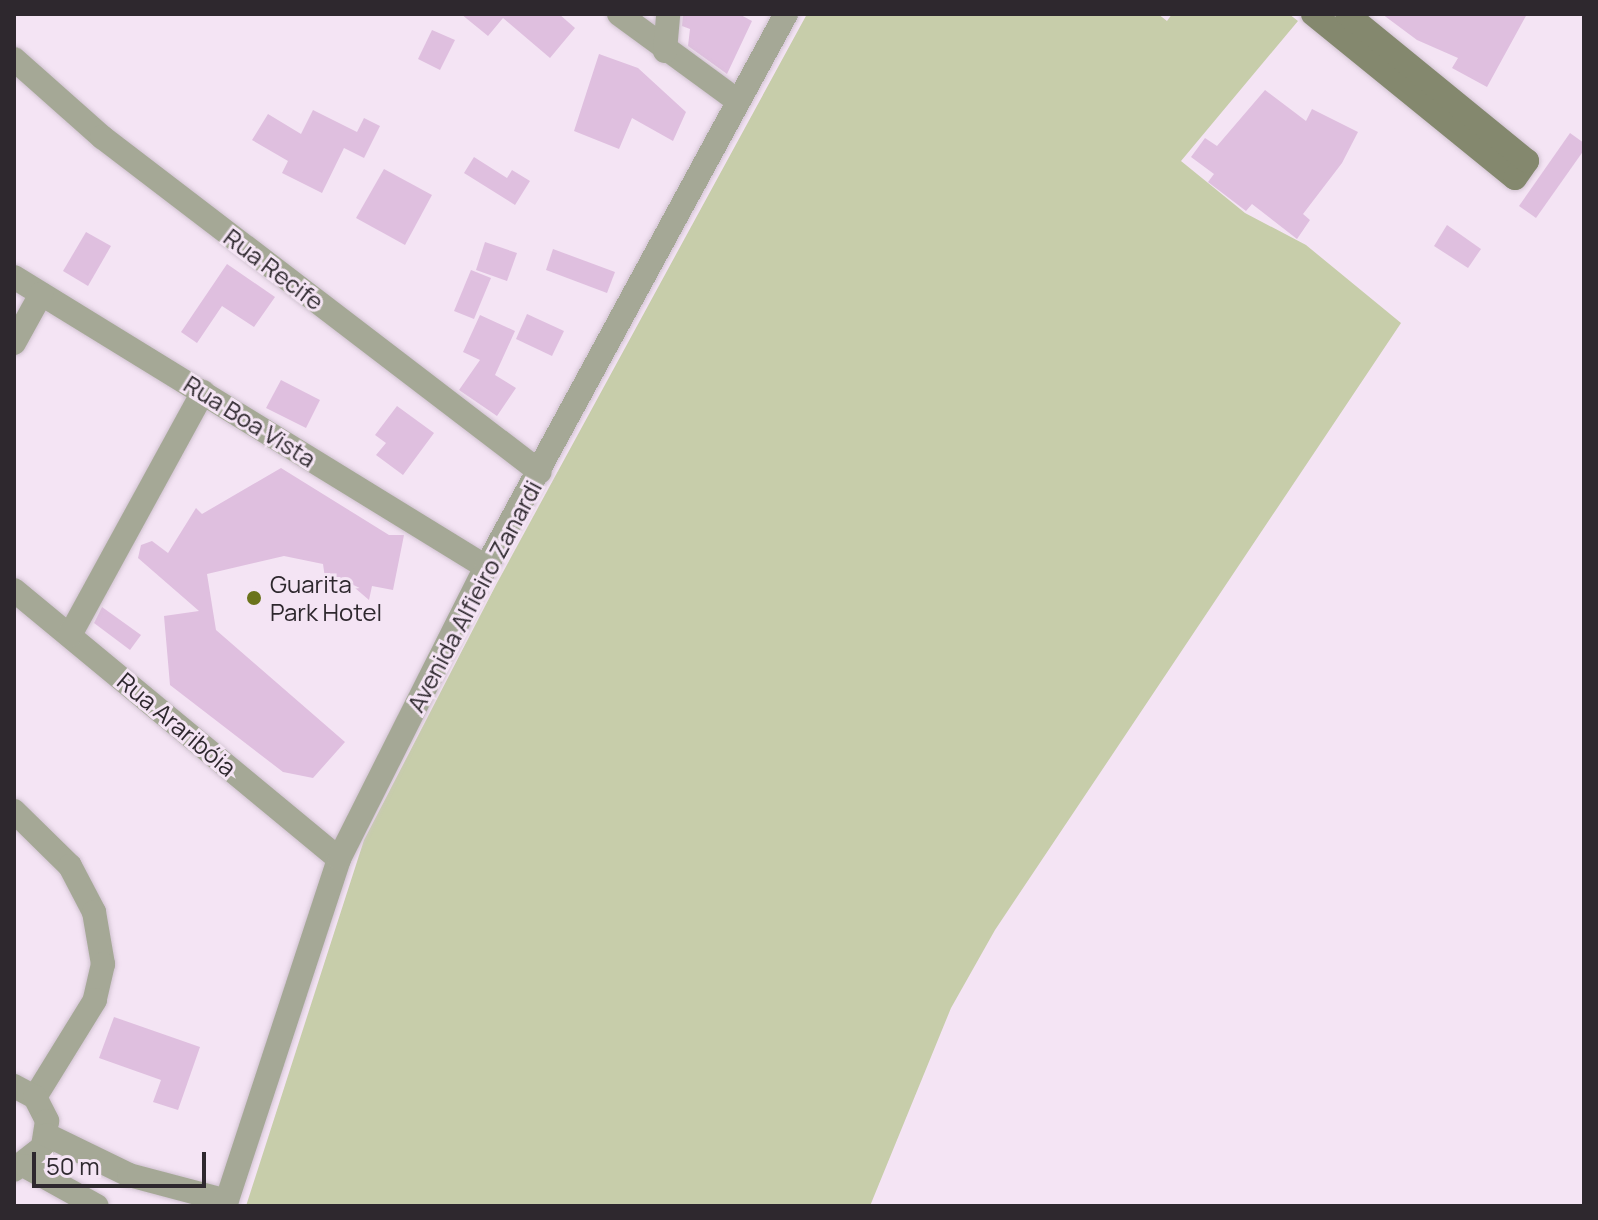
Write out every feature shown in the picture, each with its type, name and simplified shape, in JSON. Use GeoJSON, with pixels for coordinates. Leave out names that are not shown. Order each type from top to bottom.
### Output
{"type":"FeatureCollection","features":[{"type":"Feature","properties":{"kind":"street"},"geometry":{"type":"LineString","coordinates":[[619,14],[665,51],[738,101]]}},
{"type":"Feature","properties":{"kind":"street"},"geometry":{"type":"LineString","coordinates":[[665,51],[668,14]]}},
{"type":"Feature","properties":{"kind":"street","name":"Avenida Alfieiro Zanardi"},"geometry":{"type":"LineString","coordinates":[[226,1204],[339,859],[486,567],[786,14]]}},
{"type":"Feature","properties":{"kind":"street"},"geometry":{"type":"LineString","coordinates":[[1313,14],[1521,169],[1347,14]]}},
{"type":"Feature","properties":{"kind":"street","name":"Rua Recife"},"geometry":{"type":"LineString","coordinates":[[14,59],[102,137],[540,472]]}},
{"type":"Feature","properties":{"kind":"street","name":"Rua Boa Vista"},"geometry":{"type":"LineString","coordinates":[[14,277],[486,567]]}},
{"type":"Feature","properties":{"kind":"street"},"geometry":{"type":"LineString","coordinates":[[14,343],[41,294]]}},
{"type":"Feature","properties":{"kind":"street"},"geometry":{"type":"LineString","coordinates":[[70,635],[203,392]]}},
{"type":"Feature","properties":{"kind":"street","name":"Rua Araribóia"},"geometry":{"type":"LineString","coordinates":[[14,590],[339,859]]}},
{"type":"Feature","properties":{"kind":"street"},"geometry":{"type":"LineString","coordinates":[[14,811],[70,866],[94,912],[103,964],[95,1000],[24,1091],[43,1108],[47,1135],[20,1168],[97,1206]]}},
{"type":"Feature","properties":{"kind":"street"},"geometry":{"type":"LineString","coordinates":[[47,1135],[129,1175],[226,1204]]}},
{"type":"Feature","properties":{"kind":"green space"},"geometry":{"type":"Polygon","coordinates":[[[807,14],[1158,14],[1167,21],[1172,14],[1289,14],[1298,21],[1181,161],[1245,213],[1306,245],[1401,323],[995,930],[951,1008],[870,1206],[246,1206],[364,840],[497,583],[807,14]]]}},
{"type":"Feature","properties":{"kind":"building"},"geometry":{"type":"Polygon","coordinates":[[[461,14],[559,14],[575,28],[550,58],[503,18],[488,36],[461,14]]]}},
{"type":"Feature","properties":{"kind":"building"},"geometry":{"type":"Polygon","coordinates":[[[683,14],[739,14],[752,21],[727,74],[688,46],[690,29],[682,26],[683,14]]]}},
{"type":"Feature","properties":{"kind":"building"},"geometry":{"type":"Polygon","coordinates":[[[1382,14],[1527,14],[1487,87],[1452,68],[1458,58],[1417,40],[1382,14]]]}},
{"type":"Feature","properties":{"kind":"building"},"geometry":{"type":"Polygon","coordinates":[[[432,30],[455,40],[440,70],[418,59],[432,30]]]}},
{"type":"Feature","properties":{"kind":"building"},"geometry":{"type":"Polygon","coordinates":[[[599,54],[638,68],[686,112],[673,141],[632,118],[619,149],[574,131],[599,54]]]}},
{"type":"Feature","properties":{"kind":"building"},"geometry":{"type":"Polygon","coordinates":[[[1265,90],[1306,121],[1312,109],[1358,132],[1342,163],[1303,214],[1310,220],[1297,239],[1252,204],[1246,211],[1208,182],[1214,174],[1191,157],[1205,138],[1217,146],[1265,90]]]}},
{"type":"Feature","properties":{"kind":"building"},"geometry":{"type":"Polygon","coordinates":[[[313,110],[357,132],[364,118],[380,126],[364,158],[344,148],[322,193],[282,173],[288,161],[252,140],[268,114],[301,134],[313,110]]]}},
{"type":"Feature","properties":{"kind":"building"},"geometry":{"type":"Polygon","coordinates":[[[1570,133],[1584,143],[1584,150],[1536,218],[1519,206],[1570,133]]]}},
{"type":"Feature","properties":{"kind":"building"},"geometry":{"type":"Polygon","coordinates":[[[474,157],[507,178],[512,170],[530,181],[515,205],[464,173],[474,157]]]}},
{"type":"Feature","properties":{"kind":"building"},"geometry":{"type":"Polygon","coordinates":[[[384,169],[432,195],[405,245],[356,218],[384,169]]]}},
{"type":"Feature","properties":{"kind":"building"},"geometry":{"type":"Polygon","coordinates":[[[1447,225],[1481,249],[1468,268],[1434,246],[1447,225]]]}},
{"type":"Feature","properties":{"kind":"building"},"geometry":{"type":"Polygon","coordinates":[[[86,232],[111,246],[88,286],[63,271],[86,232]]]}},
{"type":"Feature","properties":{"kind":"building"},"geometry":{"type":"Polygon","coordinates":[[[485,242],[517,253],[507,281],[476,270],[485,242]]]}},
{"type":"Feature","properties":{"kind":"building"},"geometry":{"type":"Polygon","coordinates":[[[553,249],[615,272],[607,293],[546,270],[553,249]]]}},
{"type":"Feature","properties":{"kind":"building"},"geometry":{"type":"Polygon","coordinates":[[[227,264],[275,297],[254,327],[222,306],[197,343],[181,332],[227,264]]]}},
{"type":"Feature","properties":{"kind":"building"},"geometry":{"type":"Polygon","coordinates":[[[471,270],[491,278],[474,319],[454,311],[471,270]]]}},
{"type":"Feature","properties":{"kind":"building"},"geometry":{"type":"Polygon","coordinates":[[[527,314],[564,331],[552,356],[516,339],[527,314]]]}},
{"type":"Feature","properties":{"kind":"building"},"geometry":{"type":"Polygon","coordinates":[[[480,315],[515,331],[495,375],[516,388],[497,416],[459,390],[480,360],[463,352],[480,315]]]}},
{"type":"Feature","properties":{"kind":"building"},"geometry":{"type":"Polygon","coordinates":[[[281,380],[320,400],[306,428],[266,408],[281,380]]]}},
{"type":"Feature","properties":{"kind":"building"},"geometry":{"type":"Polygon","coordinates":[[[397,406],[434,433],[403,475],[376,455],[386,443],[375,435],[397,406]]]}},
{"type":"Feature","properties":{"kind":"building"},"geometry":{"type":"Polygon","coordinates":[[[281,468],[389,535],[404,535],[393,590],[372,586],[369,600],[348,582],[326,585],[323,564],[284,556],[207,574],[216,630],[345,742],[313,778],[283,772],[170,685],[164,616],[199,611],[138,558],[141,545],[152,541],[168,553],[196,508],[202,514],[281,468]]]}},
{"type":"Feature","properties":{"kind":"building"},"geometry":{"type":"Polygon","coordinates":[[[102,607],[141,635],[130,650],[94,623],[102,607]]]}},
{"type":"Feature","properties":{"kind":"building"},"geometry":{"type":"Polygon","coordinates":[[[114,1017],[200,1047],[178,1110],[153,1102],[161,1080],[99,1058],[114,1017]]]}},
{"type":"Feature","properties":{"kind":"place","name":"Guarita Park Hotel"},"geometry":{"type":"Point","coordinates":[254,598]}}]}
